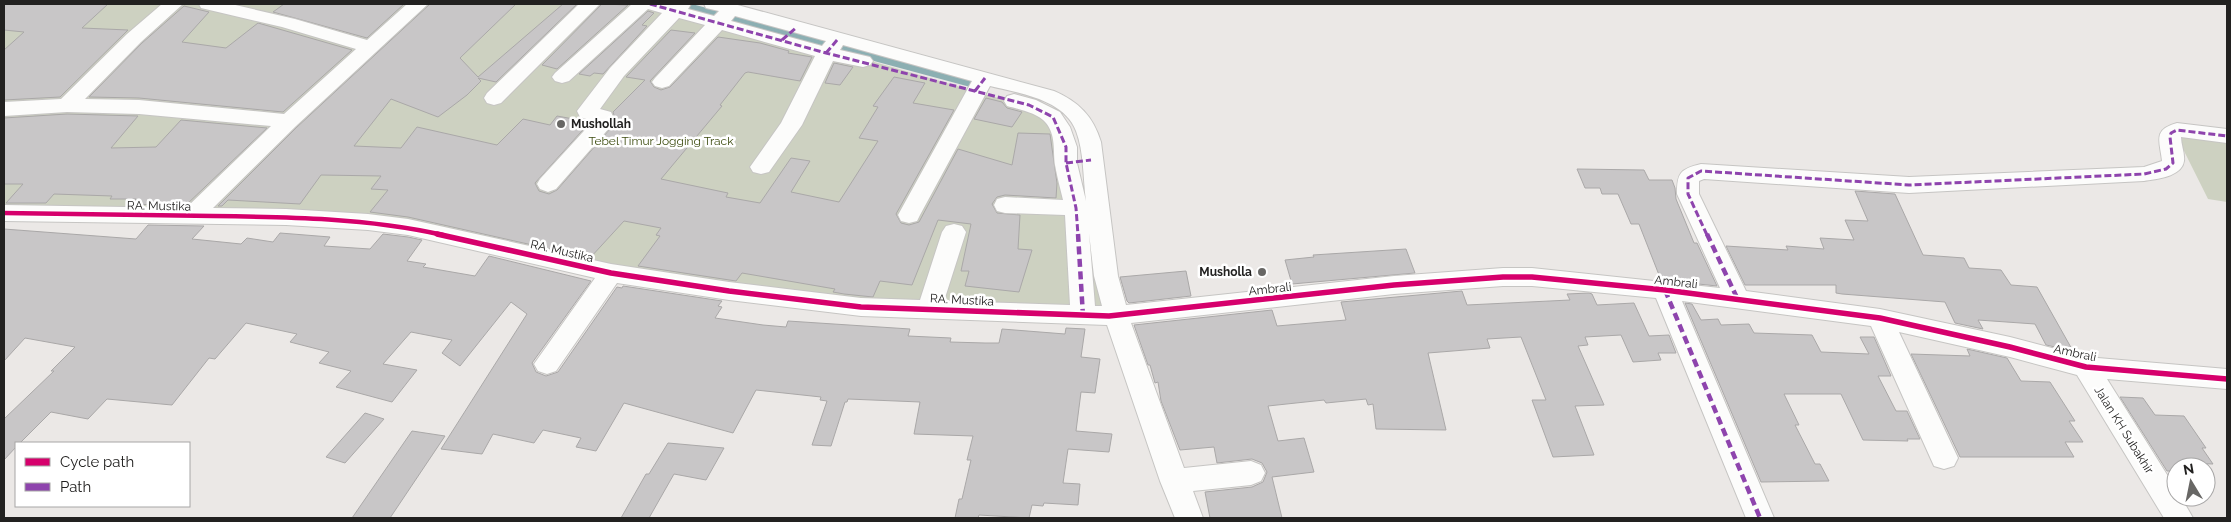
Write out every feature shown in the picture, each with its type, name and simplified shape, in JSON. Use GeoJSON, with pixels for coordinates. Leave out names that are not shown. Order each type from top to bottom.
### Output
{"type":"FeatureCollection","features":[{"type":"Feature","properties":{"kind":"street"},"geometry":{"type":"LineString","coordinates":[[67,105],[134,38],[173,4]]}},
{"type":"Feature","properties":{"kind":"street"},"geometry":{"type":"LineString","coordinates":[[208,4],[288,23],[370,47]]}},
{"type":"Feature","properties":{"kind":"street"},"geometry":{"type":"LineString","coordinates":[[190,217],[288,121],[418,4]]}},
{"type":"Feature","properties":{"kind":"street"},"geometry":{"type":"LineString","coordinates":[[494,98],[590,4]]}},
{"type":"Feature","properties":{"kind":"street"},"geometry":{"type":"LineString","coordinates":[[562,77],[643,4]]}},
{"type":"Feature","properties":{"kind":"street"},"geometry":{"type":"LineString","coordinates":[[650,4],[723,14],[832,46],[979,85],[1054,98],[1070,107],[1086,125],[1090,142],[1077,161],[1076,208],[1099,316],[1189,518]]}},
{"type":"Feature","properties":{"kind":"street"},"geometry":{"type":"LineString","coordinates":[[548,184],[604,121],[604,117],[587,112],[587,110],[618,72],[678,8]]}},
{"type":"Feature","properties":{"kind":"street"},"geometry":{"type":"LineString","coordinates":[[662,82],[723,14]]}},
{"type":"Feature","properties":{"kind":"street"},"geometry":{"type":"LineString","coordinates":[[761,166],[791,125],[832,46]]}},
{"type":"Feature","properties":{"kind":"street"},"geometry":{"type":"LineString","coordinates":[[909,215],[979,85]]}},
{"type":"Feature","properties":{"kind":"street"},"geometry":{"type":"LineString","coordinates":[[4,109],[67,105],[139,107],[288,121]]}},
{"type":"Feature","properties":{"kind":"street"},"geometry":{"type":"LineString","coordinates":[[1738,300],[1688,194],[1688,178],[1701,171],[1909,185],[2144,174],[2166,169],[2173,163],[2174,157],[2169,139],[2171,133],[2177,130],[2227,136]]}},
{"type":"Feature","properties":{"kind":"street"},"geometry":{"type":"LineString","coordinates":[[1077,161],[1106,276],[1099,316]]}},
{"type":"Feature","properties":{"kind":"street"},"geometry":{"type":"LineString","coordinates":[[1004,205],[1076,208]]}},
{"type":"Feature","properties":{"kind":"street","name":"RA. Mustika"},"geometry":{"type":"LineString","coordinates":[[4,213],[286,217],[368,222],[408,227],[611,274],[729,291],[861,307],[1099,316]]}},
{"type":"Feature","properties":{"kind":"street"},"geometry":{"type":"LineString","coordinates":[[929,309],[954,232]]}},
{"type":"Feature","properties":{"kind":"street"},"geometry":{"type":"LineString","coordinates":[[547,364],[611,274]]}},
{"type":"Feature","properties":{"kind":"street","name":"Ambrali"},"geometry":{"type":"LineString","coordinates":[[1099,316],[1394,285],[1503,277],[1532,277],[1665,290],[1880,318],[2010,347],[2086,367],[2227,379]]}},
{"type":"Feature","properties":{"kind":"street"},"geometry":{"type":"LineString","coordinates":[[1665,290],[1760,518]]}},
{"type":"Feature","properties":{"kind":"street"},"geometry":{"type":"LineString","coordinates":[[1880,318],[1944,458]]}},
{"type":"Feature","properties":{"kind":"street","name":"Jalan KH Subakhir"},"geometry":{"type":"LineString","coordinates":[[2086,367],[2179,518]]}},
{"type":"Feature","properties":{"kind":"street"},"geometry":{"type":"LineString","coordinates":[[1174,481],[1251,473]]}},
{"type":"Feature","properties":{"kind":"green space","name":"Tebel Timur Jogging Track"},"geometry":{"type":"Polygon","coordinates":[[[4,4],[675,4],[1043,111],[1062,137],[1116,315],[729,291],[368,222],[190,217],[4,218],[4,4]]]}},
{"type":"Feature","properties":{"kind":"green space"},"geometry":{"type":"Polygon","coordinates":[[[2175,133],[2227,140],[2227,202],[2208,199],[2175,133]]]}},
{"type":"Feature","properties":{"kind":"water"},"geometry":{"type":"Polygon","coordinates":[[[663,4],[692,4],[980,82],[974,88],[663,4]]]}},
{"type":"Feature","properties":{"kind":"building"},"geometry":{"type":"Polygon","coordinates":[[[4,4],[108,4],[82,28],[128,30],[60,97],[4,100],[4,50],[24,32],[4,30],[4,4]]]}},
{"type":"Feature","properties":{"kind":"building"},"geometry":{"type":"Polygon","coordinates":[[[284,4],[404,4],[367,38],[273,12],[284,4]]]}},
{"type":"Feature","properties":{"kind":"building"},"geometry":{"type":"Polygon","coordinates":[[[430,4],[516,4],[460,58],[478,77],[563,4],[577,4],[496,82],[478,78],[481,81],[467,95],[438,117],[391,99],[354,146],[401,148],[417,127],[497,145],[523,119],[550,125],[557,116],[590,122],[535,183],[539,191],[549,194],[557,190],[616,122],[613,112],[645,80],[626,77],[671,30],[695,33],[650,81],[654,87],[661,90],[670,87],[718,37],[760,43],[789,51],[788,53],[812,57],[800,81],[745,73],[720,105],[722,106],[661,179],[728,193],[726,197],[760,203],[791,158],[810,161],[791,192],[839,202],[878,141],[859,138],[878,107],[873,106],[894,77],[925,83],[913,103],[954,110],[896,214],[901,223],[909,225],[919,222],[958,149],[1012,165],[1018,133],[1050,134],[1057,183],[1056,198],[1005,195],[997,197],[992,204],[997,213],[1020,215],[1018,249],[1032,250],[1019,292],[965,286],[969,271],[961,271],[971,224],[938,220],[912,285],[880,281],[873,297],[833,292],[835,289],[742,273],[736,281],[638,266],[660,236],[656,235],[661,228],[624,221],[590,258],[408,217],[370,212],[388,190],[371,189],[381,176],[321,175],[300,204],[228,200],[222,206],[218,206],[297,127],[430,4]]]}},
{"type":"Feature","properties":{"kind":"building"},"geometry":{"type":"Polygon","coordinates":[[[602,4],[628,5],[557,69],[542,65],[602,4]]]}},
{"type":"Feature","properties":{"kind":"building"},"geometry":{"type":"Polygon","coordinates":[[[184,6],[209,12],[182,42],[226,48],[258,23],[352,50],[283,112],[139,98],[89,97],[142,43],[184,6]]]}},
{"type":"Feature","properties":{"kind":"building"},"geometry":{"type":"Polygon","coordinates":[[[648,11],[654,13],[642,25],[647,26],[603,74],[594,73],[590,76],[579,74],[648,11]]]}},
{"type":"Feature","properties":{"kind":"building"},"geometry":{"type":"Polygon","coordinates":[[[834,63],[853,67],[840,85],[825,83],[834,63]]]}},
{"type":"Feature","properties":{"kind":"building"},"geometry":{"type":"Polygon","coordinates":[[[986,98],[1002,102],[1007,108],[1022,112],[1012,127],[974,119],[986,98]]]}},
{"type":"Feature","properties":{"kind":"building"},"geometry":{"type":"Polygon","coordinates":[[[67,114],[138,116],[111,148],[156,147],[181,120],[267,128],[185,206],[132,204],[136,199],[110,199],[112,196],[54,194],[46,203],[6,203],[23,184],[4,184],[4,118],[67,114]]]}},
{"type":"Feature","properties":{"kind":"building"},"geometry":{"type":"Polygon","coordinates":[[[1577,169],[1644,170],[1649,180],[1672,180],[1676,199],[1694,243],[1697,243],[1717,286],[1661,280],[1639,224],[1631,224],[1618,194],[1602,194],[1600,188],[1585,188],[1577,169]]]}},
{"type":"Feature","properties":{"kind":"building"},"geometry":{"type":"Polygon","coordinates":[[[1855,191],[1895,194],[1923,255],[1964,258],[1969,268],[2001,270],[2011,285],[2037,287],[2073,351],[2046,345],[2035,324],[1978,320],[1983,329],[1955,323],[1945,302],[1842,294],[1836,293],[1836,285],[1745,285],[1726,246],[1788,250],[1786,246],[1824,249],[1820,238],[1854,240],[1845,220],[1868,221],[1855,191]]]}},
{"type":"Feature","properties":{"kind":"building"},"geometry":{"type":"Polygon","coordinates":[[[148,225],[204,226],[192,239],[241,244],[247,238],[273,242],[280,233],[330,237],[324,246],[370,249],[383,234],[422,240],[407,261],[426,264],[423,267],[475,276],[489,256],[591,281],[532,363],[536,372],[546,376],[558,372],[617,287],[622,288],[623,286],[722,301],[718,306],[722,307],[715,318],[763,325],[786,327],[788,321],[910,329],[908,336],[951,338],[950,342],[985,343],[999,343],[1002,329],[1065,334],[1066,328],[1085,329],[1081,357],[1100,359],[1095,393],[1081,392],[1076,431],[1112,434],[1109,452],[1068,449],[1063,483],[1080,484],[1078,505],[1044,503],[1043,506],[1032,505],[1029,518],[979,515],[978,518],[955,518],[959,499],[962,499],[971,460],[967,460],[973,436],[914,434],[920,402],[848,399],[845,402],[831,446],[812,445],[827,401],[820,400],[821,397],[756,390],[733,433],[624,403],[596,451],[576,447],[581,438],[543,430],[534,443],[493,434],[482,454],[441,449],[527,314],[511,302],[460,366],[442,353],[452,340],[411,332],[383,364],[417,370],[392,402],[336,387],[351,371],[319,363],[329,352],[290,342],[297,334],[246,323],[215,359],[209,358],[172,405],[107,399],[88,419],[51,412],[21,442],[15,442],[15,448],[4,460],[4,419],[54,371],[51,371],[75,347],[25,338],[4,361],[4,229],[136,239],[148,225]]]}},
{"type":"Feature","properties":{"kind":"building"},"geometry":{"type":"Polygon","coordinates":[[[1406,249],[1415,273],[1292,284],[1285,260],[1314,257],[1313,255],[1406,249]]]}},
{"type":"Feature","properties":{"kind":"building"},"geometry":{"type":"Polygon","coordinates":[[[1186,271],[1191,296],[1129,303],[1120,277],[1186,271]]]}},
{"type":"Feature","properties":{"kind":"building"},"geometry":{"type":"Polygon","coordinates":[[[1462,291],[1467,305],[1570,300],[1567,294],[1589,293],[1592,294],[1597,305],[1634,303],[1649,336],[1669,335],[1676,353],[1658,353],[1661,360],[1633,362],[1621,335],[1585,337],[1588,345],[1578,346],[1604,405],[1575,406],[1594,455],[1553,457],[1532,400],[1546,400],[1521,337],[1487,339],[1490,348],[1428,353],[1446,430],[1376,429],[1373,404],[1368,405],[1366,399],[1326,403],[1324,400],[1268,406],[1278,441],[1304,438],[1314,472],[1272,477],[1282,518],[1210,518],[1205,492],[1252,487],[1263,482],[1267,472],[1262,463],[1252,459],[1217,463],[1214,447],[1180,450],[1161,401],[1158,382],[1155,383],[1134,325],[1272,310],[1277,326],[1346,320],[1341,302],[1462,291]]]}},
{"type":"Feature","properties":{"kind":"building"},"geometry":{"type":"Polygon","coordinates":[[[1685,303],[1692,304],[1701,320],[1718,319],[1721,325],[1749,324],[1754,333],[1812,335],[1821,352],[1869,354],[1860,337],[1874,337],[1891,376],[1878,376],[1896,411],[1907,411],[1920,439],[1907,439],[1908,441],[1863,440],[1841,394],[1784,394],[1799,425],[1795,425],[1815,464],[1820,464],[1829,481],[1761,482],[1685,303]]]}},
{"type":"Feature","properties":{"kind":"building"},"geometry":{"type":"Polygon","coordinates":[[[1967,349],[2007,358],[2021,381],[2050,382],[2075,421],[2069,421],[2083,442],[2065,442],[2074,457],[1960,457],[1911,354],[1970,356],[1967,349]]]}},
{"type":"Feature","properties":{"kind":"building"},"geometry":{"type":"Polygon","coordinates":[[[2120,397],[2143,398],[2155,415],[2184,416],[2206,448],[2202,448],[2208,457],[2166,457],[2166,469],[2120,397]]]}},
{"type":"Feature","properties":{"kind":"building"},"geometry":{"type":"Polygon","coordinates":[[[365,413],[384,419],[345,463],[326,457],[365,413]]]}},
{"type":"Feature","properties":{"kind":"building"},"geometry":{"type":"Polygon","coordinates":[[[412,431],[445,436],[390,518],[352,518],[412,431]]]}},
{"type":"Feature","properties":{"kind":"building"},"geometry":{"type":"Polygon","coordinates":[[[668,443],[724,448],[706,480],[674,474],[649,518],[621,518],[646,474],[649,474],[668,443]]]}},
{"type":"Feature","properties":{"kind":"marked path"},"geometry":{"type":"LineString","coordinates":[[650,4],[826,53],[1029,105],[1053,117],[1059,127],[1066,147],[1066,163],[1076,208],[1083,316]]}},
{"type":"Feature","properties":{"kind":"marked path"},"geometry":{"type":"LineString","coordinates":[[782,40],[797,27]]}},
{"type":"Feature","properties":{"kind":"marked path"},"geometry":{"type":"LineString","coordinates":[[826,53],[838,39]]}},
{"type":"Feature","properties":{"kind":"marked path"},"geometry":{"type":"LineString","coordinates":[[975,91],[985,78]]}},
{"type":"Feature","properties":{"kind":"marked path"},"geometry":{"type":"LineString","coordinates":[[1738,300],[1688,194],[1688,178],[1701,171],[1909,185],[2144,174],[2166,169],[2173,163],[2170,137],[2171,133],[2177,130],[2227,136]]}},
{"type":"Feature","properties":{"kind":"marked path"},"geometry":{"type":"LineString","coordinates":[[1066,163],[1091,160]]}},
{"type":"Feature","properties":{"kind":"marked path"},"geometry":{"type":"LineString","coordinates":[[1665,290],[1760,518]]}},
{"type":"Feature","properties":{"kind":"cycle path"},"geometry":{"type":"LineString","coordinates":[[4,213],[286,217],[368,222],[408,227],[611,273],[729,291],[861,307],[1109,316],[1394,285],[1503,277],[1532,277],[1665,290],[1880,318],[2010,347],[2086,367],[2227,379]]}},
{"type":"Feature","properties":{"kind":"place","name":"Mushollah"},"geometry":{"type":"Point","coordinates":[561,124]}},
{"type":"Feature","properties":{"kind":"place","name":"Musholla"},"geometry":{"type":"Point","coordinates":[1262,272]}}]}
